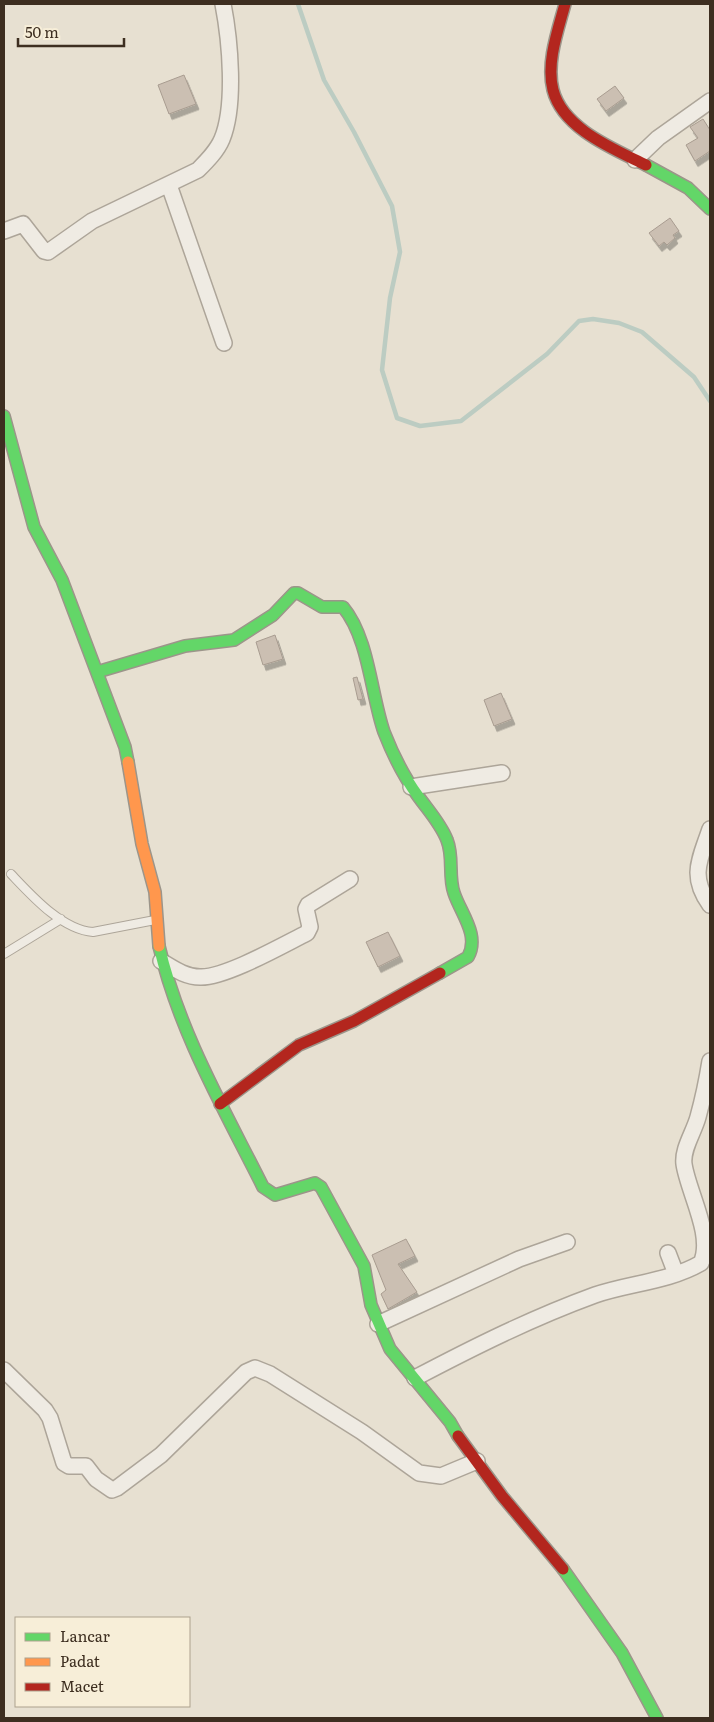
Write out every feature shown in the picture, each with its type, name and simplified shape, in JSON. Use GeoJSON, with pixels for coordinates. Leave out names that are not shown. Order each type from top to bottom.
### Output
{"type":"FeatureCollection","features":[{"type":"Feature","properties":{"kind":"street"},"geometry":{"type":"LineString","coordinates":[[4,231],[23,224],[47,252],[92,221],[198,170],[211,157],[222,139],[228,106],[231,59],[223,4]]}},
{"type":"Feature","properties":{"kind":"street"},"geometry":{"type":"LineString","coordinates":[[565,4],[552,73],[553,91],[558,103],[589,135],[679,182],[702,198],[710,209]]}},
{"type":"Feature","properties":{"kind":"street"},"geometry":{"type":"LineString","coordinates":[[635,160],[658,138],[710,101]]}},
{"type":"Feature","properties":{"kind":"street"},"geometry":{"type":"LineString","coordinates":[[169,185],[224,343]]}},
{"type":"Feature","properties":{"kind":"street"},"geometry":{"type":"LineString","coordinates":[[4,416],[34,527],[62,580],[125,747],[142,844],[155,892],[161,961],[183,1026],[220,1104],[263,1187],[275,1195],[315,1183],[321,1187],[364,1266],[371,1305],[390,1349],[415,1378],[502,1496],[558,1562],[622,1654],[657,1718]]}},
{"type":"Feature","properties":{"kind":"street"},"geometry":{"type":"LineString","coordinates":[[97,672],[185,646],[234,640],[273,615],[296,593],[322,606],[343,607],[349,614],[369,671],[382,726],[411,788],[433,814],[447,840],[452,888],[467,922],[471,954],[461,962],[354,1021],[299,1045],[220,1104]]}},
{"type":"Feature","properties":{"kind":"street"},"geometry":{"type":"LineString","coordinates":[[411,788],[502,773]]}},
{"type":"Feature","properties":{"kind":"street"},"geometry":{"type":"LineString","coordinates":[[710,829],[697,872],[701,890],[710,905]]}},
{"type":"Feature","properties":{"kind":"street"},"geometry":{"type":"LineString","coordinates":[[161,961],[185,974],[199,978],[257,959],[307,933],[310,928],[306,909],[308,905],[350,879]]}},
{"type":"Feature","properties":{"kind":"street"},"geometry":{"type":"LineString","coordinates":[[415,1378],[514,1327],[555,1310],[598,1294],[676,1274],[700,1264],[706,1250],[705,1229],[684,1161],[698,1117],[710,1061]]}},
{"type":"Feature","properties":{"kind":"street"},"geometry":{"type":"LineString","coordinates":[[378,1324],[519,1259],[567,1242]]}},
{"type":"Feature","properties":{"kind":"street"},"geometry":{"type":"LineString","coordinates":[[668,1253],[676,1274]]}},
{"type":"Feature","properties":{"kind":"street"},"geometry":{"type":"LineString","coordinates":[[4,1370],[45,1410],[50,1418],[64,1463],[69,1466],[86,1466],[96,1479],[112,1490],[144,1470],[211,1408],[246,1372],[255,1368],[270,1374],[362,1432],[419,1473],[441,1476],[477,1461]]}},
{"type":"Feature","properties":{"kind":"lane"},"geometry":{"type":"LineString","coordinates":[[11,874],[38,901],[61,919],[85,932],[157,919]]}},
{"type":"Feature","properties":{"kind":"lane"},"geometry":{"type":"LineString","coordinates":[[4,954],[61,919]]}},
{"type":"Feature","properties":{"kind":"building"},"geometry":{"type":"Polygon","coordinates":[[[184,75],[196,104],[169,114],[158,85],[184,75]]]}},
{"type":"Feature","properties":{"kind":"building"},"geometry":{"type":"Polygon","coordinates":[[[615,86],[624,98],[606,111],[597,99],[615,86]]]}},
{"type":"Feature","properties":{"kind":"building"},"geometry":{"type":"Polygon","coordinates":[[[703,119],[710,130],[710,151],[695,161],[686,145],[698,138],[690,127],[703,119]]]}},
{"type":"Feature","properties":{"kind":"building"},"geometry":{"type":"Polygon","coordinates":[[[670,218],[679,231],[673,235],[675,238],[667,245],[664,242],[659,246],[649,233],[670,218]]]}},
{"type":"Feature","properties":{"kind":"building"},"geometry":{"type":"Polygon","coordinates":[[[275,635],[283,659],[263,665],[256,642],[275,635]]]}},
{"type":"Feature","properties":{"kind":"building"},"geometry":{"type":"Polygon","coordinates":[[[357,677],[363,699],[358,700],[353,678],[357,677]]]}},
{"type":"Feature","properties":{"kind":"building"},"geometry":{"type":"Polygon","coordinates":[[[501,693],[512,719],[494,726],[484,700],[501,693]]]}},
{"type":"Feature","properties":{"kind":"building"},"geometry":{"type":"Polygon","coordinates":[[[388,932],[400,956],[378,967],[366,942],[388,932]]]}},
{"type":"Feature","properties":{"kind":"building"},"geometry":{"type":"Polygon","coordinates":[[[406,1239],[415,1256],[398,1264],[417,1292],[388,1309],[381,1294],[386,1290],[372,1255],[406,1239]]]}},
{"type":"Feature","properties":{"kind":"waterway"},"geometry":{"type":"LineString","coordinates":[[298,4],[324,80],[354,132],[392,206],[400,252],[390,298],[382,370],[397,418],[420,426],[461,421],[547,354],[579,321],[593,319],[619,323],[642,332],[694,377],[710,401]]}},
{"type":"Feature","properties":{"kind":"traffic: fast"},"geometry":{"type":"LineString","coordinates":[[646,165],[688,188],[710,209]]}},
{"type":"Feature","properties":{"kind":"traffic: fast"},"geometry":{"type":"LineString","coordinates":[[4,416],[34,527],[62,580],[125,747],[128,762]]}},
{"type":"Feature","properties":{"kind":"traffic: fast"},"geometry":{"type":"LineString","coordinates":[[97,672],[185,646],[234,640],[273,615],[294,593],[298,593],[322,607],[343,607],[359,634],[384,732],[391,749],[408,781],[441,828],[449,846],[452,887],[471,933],[472,941],[468,957],[440,973]]}},
{"type":"Feature","properties":{"kind":"traffic: fast"},"geometry":{"type":"LineString","coordinates":[[159,946],[178,1009],[190,1039],[263,1187],[275,1195],[315,1183],[321,1187],[364,1266],[371,1305],[390,1349],[450,1422],[458,1436]]}},
{"type":"Feature","properties":{"kind":"traffic: fast"},"geometry":{"type":"LineString","coordinates":[[563,1569],[622,1653],[657,1718]]}},
{"type":"Feature","properties":{"kind":"traffic: slow"},"geometry":{"type":"LineString","coordinates":[[128,762],[142,844],[155,892],[159,946]]}},
{"type":"Feature","properties":{"kind":"traffic: jam"},"geometry":{"type":"LineString","coordinates":[[565,4],[556,36],[551,69],[553,90],[559,104],[578,127],[605,145],[646,165]]}},
{"type":"Feature","properties":{"kind":"traffic: jam"},"geometry":{"type":"LineString","coordinates":[[220,1104],[299,1045],[354,1021],[440,973]]}},
{"type":"Feature","properties":{"kind":"traffic: jam"},"geometry":{"type":"LineString","coordinates":[[458,1436],[502,1496],[563,1569]]}}]}
